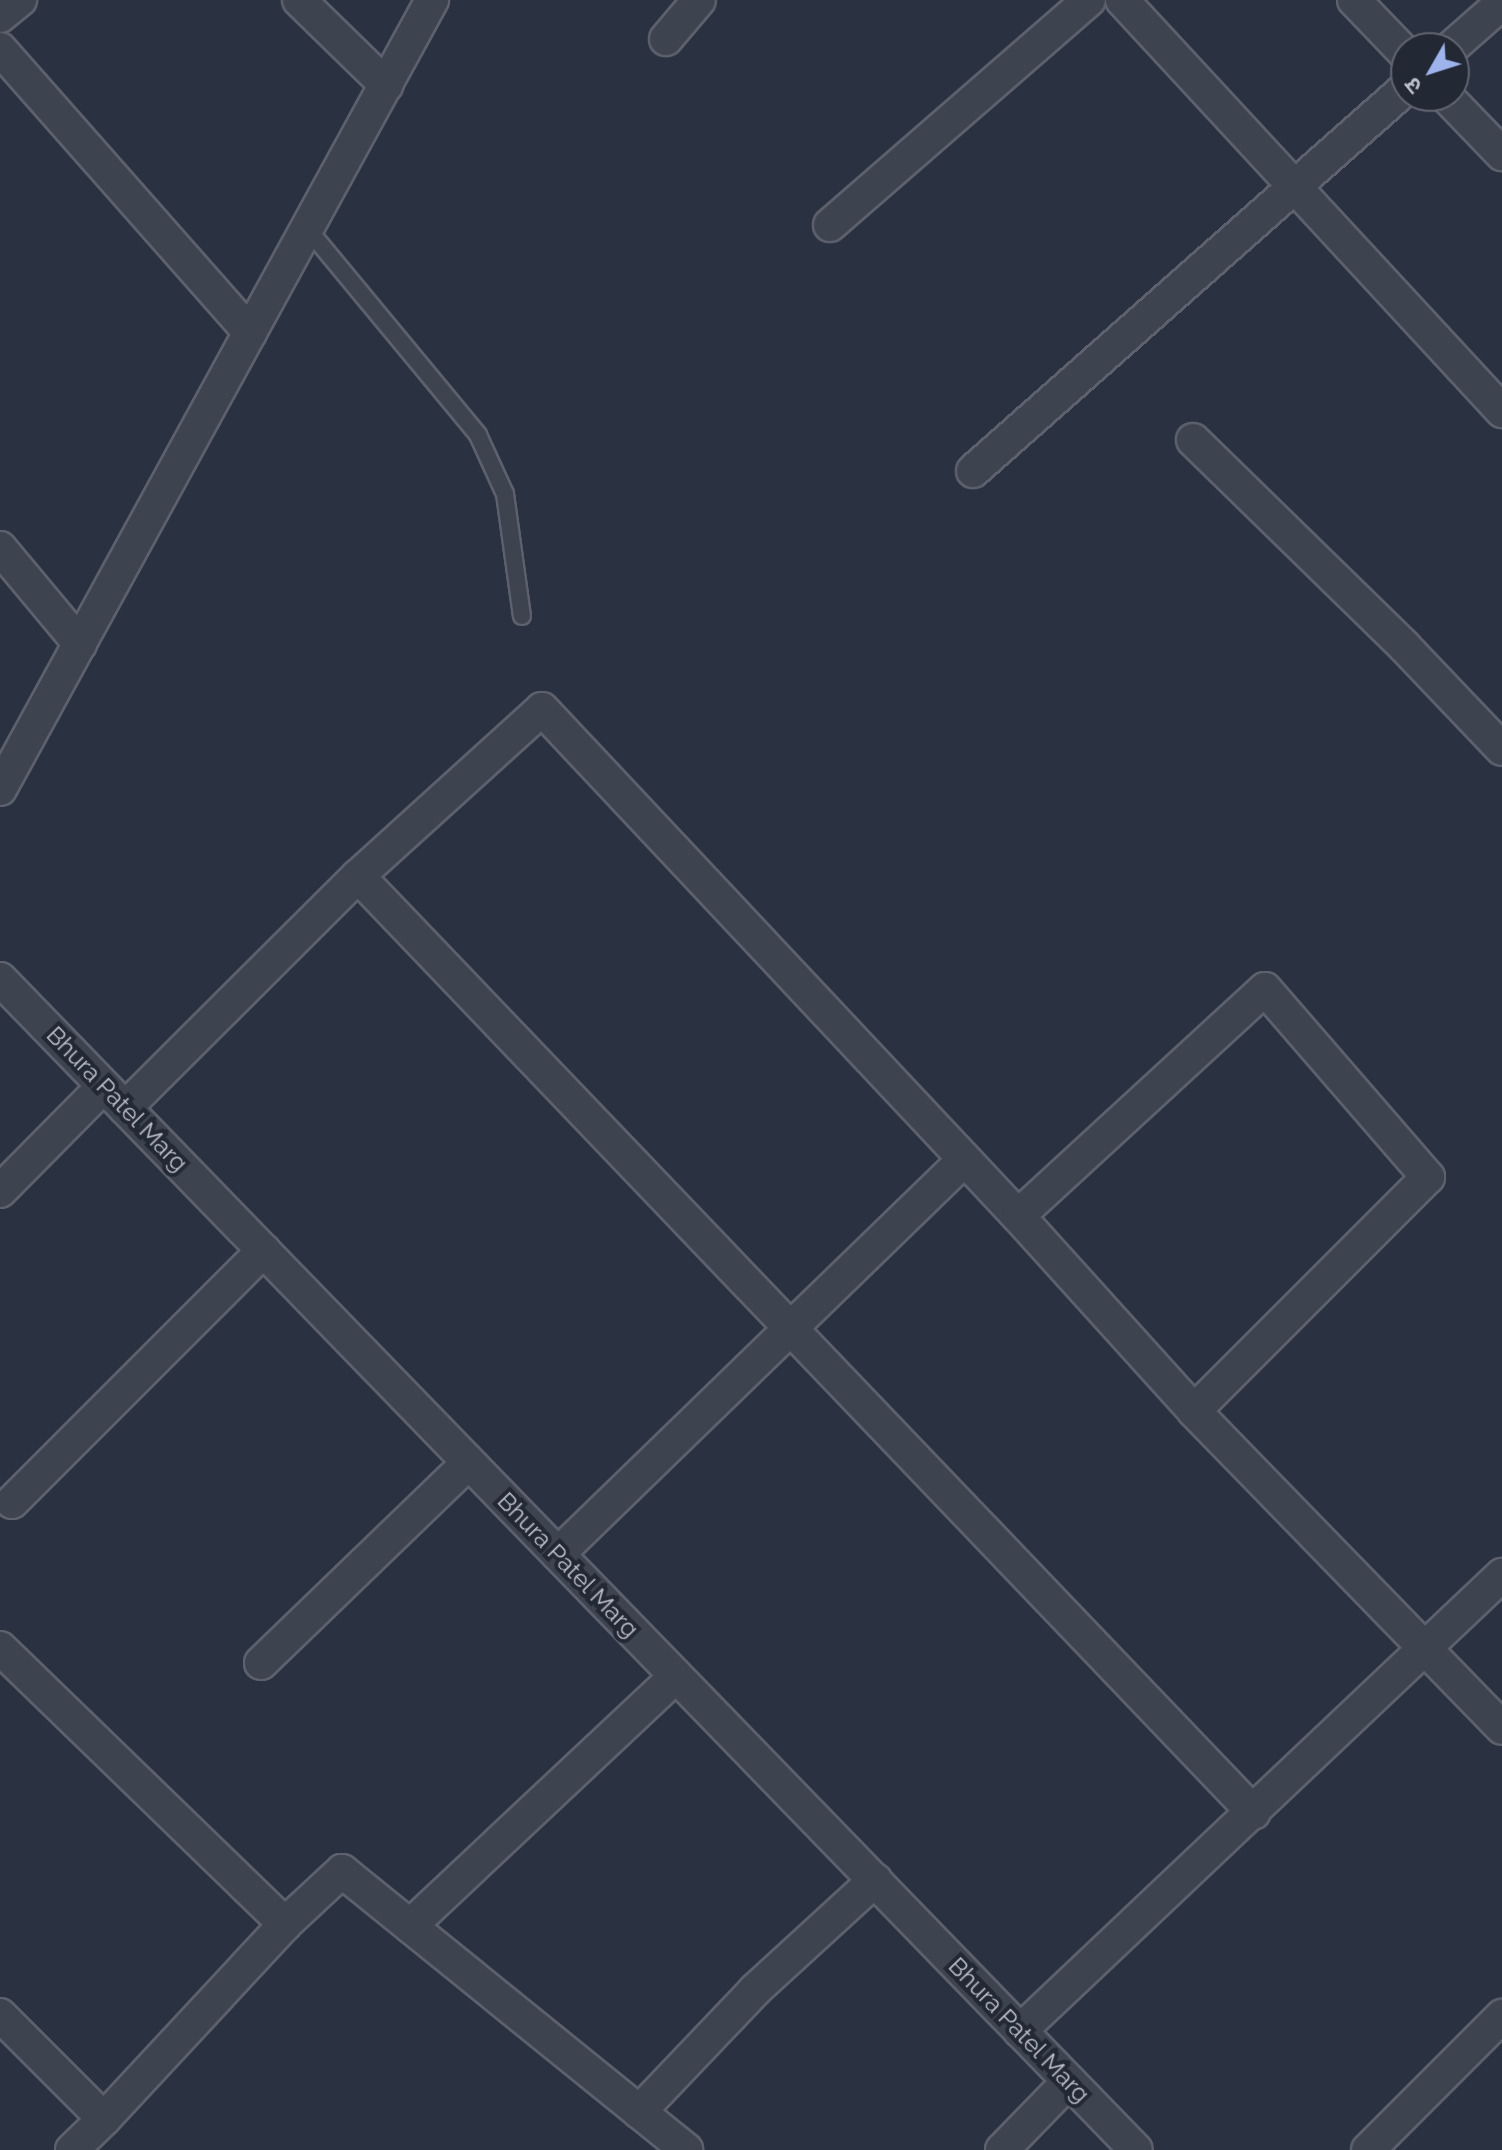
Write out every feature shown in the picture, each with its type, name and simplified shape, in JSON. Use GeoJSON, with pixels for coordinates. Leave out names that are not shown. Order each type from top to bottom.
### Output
{"type":"FeatureCollection","features":[{"type":"Feature","properties":{"kind":"street"},"geometry":{"type":"LineString","coordinates":[[0,16],[20,0]]}},
{"type":"Feature","properties":{"kind":"street"},"geometry":{"type":"LineString","coordinates":[[299,0],[386,85]]}},
{"type":"Feature","properties":{"kind":"street"},"geometry":{"type":"LineString","coordinates":[[0,789],[432,0]]}},
{"type":"Feature","properties":{"kind":"street"},"geometry":{"type":"LineString","coordinates":[[666,39],[699,0]]}},
{"type":"Feature","properties":{"kind":"street"},"geometry":{"type":"LineString","coordinates":[[830,225],[1089,0]]}},
{"type":"Feature","properties":{"kind":"street"},"geometry":{"type":"LineString","coordinates":[[1122,0],[1502,411]]}},
{"type":"Feature","properties":{"kind":"street"},"geometry":{"type":"LineString","coordinates":[[1354,0],[1390,37]]}},
{"type":"Feature","properties":{"kind":"street"},"geometry":{"type":"LineString","coordinates":[[1469,32],[1502,3]]}},
{"type":"Feature","properties":{"kind":"street"},"geometry":{"type":"LineString","coordinates":[[0,49],[250,333]]}},
{"type":"Feature","properties":{"kind":"street"},"geometry":{"type":"LineString","coordinates":[[973,471],[1390,102]]}},
{"type":"Feature","properties":{"kind":"street"},"geometry":{"type":"LineString","coordinates":[[1461,112],[1502,154]]}},
{"type":"Feature","properties":{"kind":"street"},"geometry":{"type":"LineString","coordinates":[[1193,440],[1404,646],[1502,749]]}},
{"type":"Feature","properties":{"kind":"street"},"geometry":{"type":"LineString","coordinates":[[0,548],[80,644]]}},
{"type":"Feature","properties":{"kind":"street"},"geometry":{"type":"LineString","coordinates":[[0,1191],[114,1097],[542,709],[1018,1216],[1194,1411],[1502,1728]]}},
{"type":"Feature","properties":{"kind":"street"},"geometry":{"type":"LineString","coordinates":[[358,876],[788,1331],[1254,1813]]}},
{"type":"Feature","properties":{"kind":"street","name":"Bhura Patel Marg"},"geometry":{"type":"LineString","coordinates":[[0,979],[1136,2150]]}},
{"type":"Feature","properties":{"kind":"street"},"geometry":{"type":"LineString","coordinates":[[1018,1216],[1265,989],[1428,1177],[1194,1411]]}},
{"type":"Feature","properties":{"kind":"street"},"geometry":{"type":"LineString","coordinates":[[558,1554],[964,1160]]}},
{"type":"Feature","properties":{"kind":"street"},"geometry":{"type":"LineString","coordinates":[[12,1502],[264,1250]]}},
{"type":"Feature","properties":{"kind":"street"},"geometry":{"type":"LineString","coordinates":[[261,1663],[468,1463]]}},
{"type":"Feature","properties":{"kind":"street"},"geometry":{"type":"LineString","coordinates":[[1020,2031],[1254,1813],[1502,1575]]}},
{"type":"Feature","properties":{"kind":"street"},"geometry":{"type":"LineString","coordinates":[[0,1648],[285,1924]]}},
{"type":"Feature","properties":{"kind":"street"},"geometry":{"type":"LineString","coordinates":[[410,1926],[676,1676]]}},
{"type":"Feature","properties":{"kind":"street"},"geometry":{"type":"LineString","coordinates":[[72,2150],[285,1924],[342,1871],[686,2150]]}},
{"type":"Feature","properties":{"kind":"street"},"geometry":{"type":"LineString","coordinates":[[639,2112],[755,1990],[875,1880]]}},
{"type":"Feature","properties":{"kind":"street"},"geometry":{"type":"LineString","coordinates":[[0,2015],[104,2119]]}},
{"type":"Feature","properties":{"kind":"street"},"geometry":{"type":"LineString","coordinates":[[1368,2150],[1502,2016]]}},
{"type":"Feature","properties":{"kind":"street"},"geometry":{"type":"LineString","coordinates":[[1002,2150],[1069,2081]]}},
{"type":"Feature","properties":{"kind":"lane"},"geometry":{"type":"LineString","coordinates":[[307,228],[478,435],[505,494],[522,616]]}}]}
